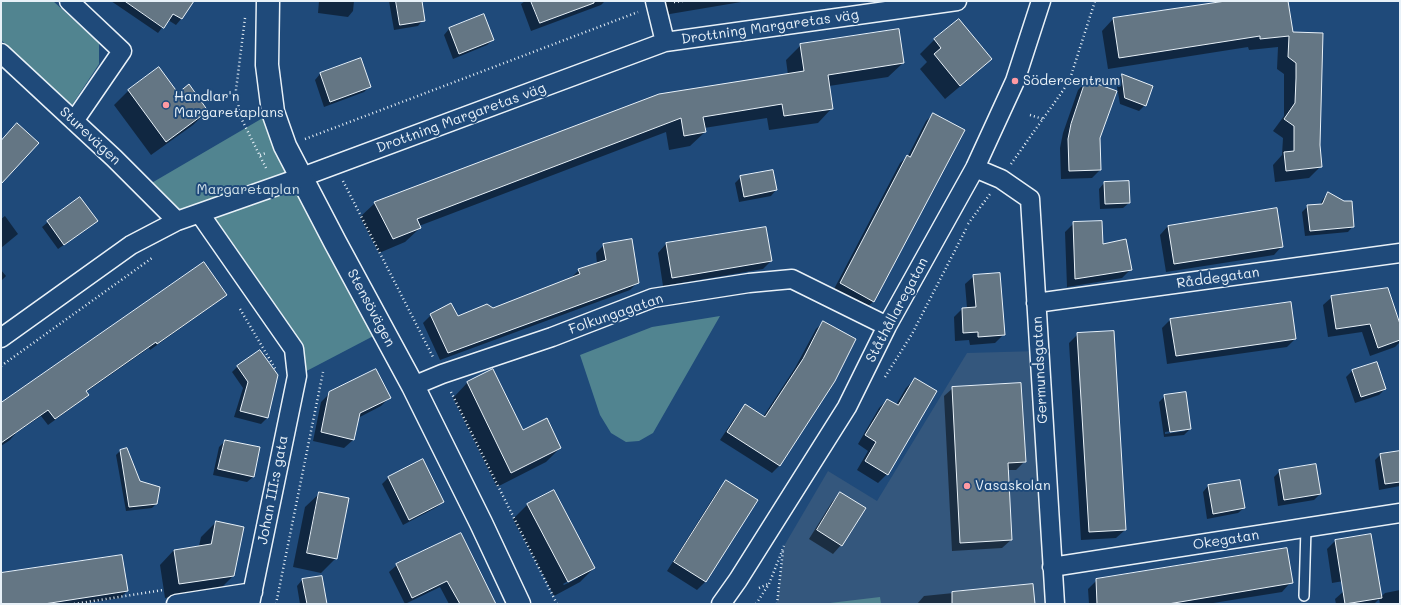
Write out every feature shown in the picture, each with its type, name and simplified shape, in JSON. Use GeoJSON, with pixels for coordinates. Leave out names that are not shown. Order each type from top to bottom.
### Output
{"type":"FeatureCollection","features":[{"type":"Feature","properties":{"kind":"street"},"geometry":{"type":"LineString","coordinates":[[69,1],[122,50],[74,121]]}},
{"type":"Feature","properties":{"kind":"street","name":"Stensövägen"},"geometry":{"type":"LineString","coordinates":[[268,1],[267,65],[273,112],[286,146],[413,386],[519,604]]}},
{"type":"Feature","properties":{"kind":"street","name":"Drottning Margaretas väg"},"geometry":{"type":"LineString","coordinates":[[1,338],[131,245],[177,221],[302,177],[665,42],[958,1]]}},
{"type":"Feature","properties":{"kind":"street","name":"Ståthållaregatan"},"geometry":{"type":"LineString","coordinates":[[721,604],[738,580],[846,407],[887,326],[975,168],[1015,81],[1041,1]]}},
{"type":"Feature","properties":{"kind":"street"},"geometry":{"type":"LineString","coordinates":[[656,3],[665,42]]}},
{"type":"Feature","properties":{"kind":"street","name":"Sturevägen"},"geometry":{"type":"LineString","coordinates":[[1,53],[74,121],[177,221]]}},
{"type":"Feature","properties":{"kind":"street","name":"Germundsgatan"},"geometry":{"type":"LineString","coordinates":[[975,168],[1001,179],[1030,199],[1055,604]]}},
{"type":"Feature","properties":{"kind":"street","name":"Johan III:s gata"},"geometry":{"type":"LineString","coordinates":[[200,214],[294,349],[297,376],[252,598]]}},
{"type":"Feature","properties":{"kind":"street","name":"Råddegatan"},"geometry":{"type":"LineString","coordinates":[[1036,303],[1400,253]]}},
{"type":"Feature","properties":{"kind":"street","name":"Folkungagatan"},"geometry":{"type":"LineString","coordinates":[[413,386],[442,374],[552,337],[652,298],[749,283],[792,279],[887,326]]}},
{"type":"Feature","properties":{"kind":"street","name":"Okegatan"},"geometry":{"type":"LineString","coordinates":[[1052,567],[1400,513]]}},
{"type":"Feature","properties":{"kind":"street"},"geometry":{"type":"LineString","coordinates":[[171,597],[252,598]]}},
{"type":"Feature","properties":{"kind":"lane"},"geometry":{"type":"LineString","coordinates":[[1304,596],[1306,528]]}},
{"type":"Feature","properties":{"kind":"path"},"geometry":{"type":"LineString","coordinates":[[286,146],[656,3],[683,1]]}},
{"type":"Feature","properties":{"kind":"path"},"geometry":{"type":"LineString","coordinates":[[884,379],[912,334],[968,223],[1001,179],[1069,82],[1095,1]]}},
{"type":"Feature","properties":{"kind":"path"},"geometry":{"type":"LineString","coordinates":[[1030,115],[1043,119]]}},
{"type":"Feature","properties":{"kind":"path"},"geometry":{"type":"LineString","coordinates":[[1,366],[157,254]]}},
{"type":"Feature","properties":{"kind":"path"},"geometry":{"type":"LineString","coordinates":[[240,308],[279,374]]}},
{"type":"Feature","properties":{"kind":"path"},"geometry":{"type":"LineString","coordinates":[[276,604],[323,372]]}},
{"type":"Feature","properties":{"kind":"path"},"geometry":{"type":"LineString","coordinates":[[756,604],[768,584],[788,539]]}},
{"type":"Feature","properties":{"kind":"path"},"geometry":{"type":"LineString","coordinates":[[777,604],[784,546]]}},
{"type":"Feature","properties":{"kind":"path"},"geometry":{"type":"LineString","coordinates":[[759,588],[768,584]]}},
{"type":"Feature","properties":{"kind":"path"},"geometry":{"type":"LineString","coordinates":[[74,604],[171,597]]}},
{"type":"Feature","properties":{"kind":"shaded area","name":"Vasaskolan"},"geometry":{"type":"Polygon","coordinates":[[[1039,351],[1055,604],[777,604],[784,546],[828,471],[877,501],[967,353],[1039,351]]]}},
{"type":"Feature","properties":{"kind":"green space"},"geometry":{"type":"Polygon","coordinates":[[[1,1],[53,1],[99,43],[99,64],[72,105],[1,40],[1,1]]]}},
{"type":"Feature","properties":{"kind":"green space","name":"Margaretaplan"},"geometry":{"type":"Polygon","coordinates":[[[273,112],[383,331],[297,376],[294,349],[200,214],[177,221],[143,188],[273,112]]]}},
{"type":"Feature","properties":{"kind":"green space"},"geometry":{"type":"Polygon","coordinates":[[[720,316],[653,433],[639,441],[626,442],[611,433],[600,415],[580,355],[652,327],[720,316]]]}},
{"type":"Feature","properties":{"kind":"green space"},"geometry":{"type":"Polygon","coordinates":[[[880,597],[881,604],[830,604],[830,603],[880,597]]]}},
{"type":"Feature","properties":{"kind":"building"},"geometry":{"type":"Polygon","coordinates":[[[125,1],[194,1],[182,19],[173,14],[164,28],[125,1]]]}},
{"type":"Feature","properties":{"kind":"building"},"geometry":{"type":"Polygon","coordinates":[[[396,1],[422,1],[425,21],[400,25],[396,1]]]}},
{"type":"Feature","properties":{"kind":"building"},"geometry":{"type":"Polygon","coordinates":[[[531,1],[594,1],[594,3],[540,23],[531,1]]]}},
{"type":"Feature","properties":{"kind":"building"},"geometry":{"type":"Polygon","coordinates":[[[1226,1],[1288,1],[1293,32],[1323,33],[1320,145],[1322,167],[1286,171],[1284,152],[1294,151],[1294,126],[1284,119],[1295,103],[1296,78],[1296,63],[1288,57],[1289,36],[1260,39],[1260,36],[1119,58],[1113,18],[1226,1]]]}},
{"type":"Feature","properties":{"kind":"building"},"geometry":{"type":"Polygon","coordinates":[[[484,14],[494,40],[459,54],[449,28],[484,14]]]}},
{"type":"Feature","properties":{"kind":"building"},"geometry":{"type":"Polygon","coordinates":[[[959,19],[992,59],[960,86],[934,54],[941,48],[934,39],[959,19]]]}},
{"type":"Feature","properties":{"kind":"building"},"geometry":{"type":"Polygon","coordinates":[[[899,29],[904,63],[828,75],[833,109],[784,116],[782,104],[703,117],[706,132],[684,136],[681,118],[417,219],[421,228],[393,239],[374,202],[659,94],[804,71],[800,44],[899,29]]]}},
{"type":"Feature","properties":{"kind":"building"},"geometry":{"type":"Polygon","coordinates":[[[361,58],[371,87],[330,102],[320,73],[361,58]]]}},
{"type":"Feature","properties":{"kind":"building"},"geometry":{"type":"Polygon","coordinates":[[[159,67],[178,93],[189,84],[208,111],[166,142],[128,90],[159,67]]]}},
{"type":"Feature","properties":{"kind":"building"},"geometry":{"type":"Polygon","coordinates":[[[1122,74],[1153,86],[1146,106],[1125,98],[1122,74]]]}},
{"type":"Feature","properties":{"kind":"building"},"geometry":{"type":"Polygon","coordinates":[[[1086,80],[1117,91],[1100,138],[1101,170],[1069,171],[1068,139],[1071,124],[1086,80]]]}},
{"type":"Feature","properties":{"kind":"building"},"geometry":{"type":"Polygon","coordinates":[[[933,113],[965,130],[874,302],[840,283],[907,155],[910,157],[933,113]]]}},
{"type":"Feature","properties":{"kind":"building"},"geometry":{"type":"Polygon","coordinates":[[[17,123],[39,143],[1,184],[1,141],[17,123]]]}},
{"type":"Feature","properties":{"kind":"building"},"geometry":{"type":"Polygon","coordinates":[[[773,170],[777,190],[744,197],[740,176],[773,170]]]}},
{"type":"Feature","properties":{"kind":"building"},"geometry":{"type":"Polygon","coordinates":[[[1129,181],[1130,203],[1105,204],[1104,182],[1129,181]]]}},
{"type":"Feature","properties":{"kind":"building"},"geometry":{"type":"Polygon","coordinates":[[[1328,192],[1344,201],[1352,201],[1354,227],[1310,231],[1307,205],[1322,204],[1328,192]]]}},
{"type":"Feature","properties":{"kind":"building"},"geometry":{"type":"Polygon","coordinates":[[[80,197],[98,221],[64,245],[47,221],[80,197]]]}},
{"type":"Feature","properties":{"kind":"building"},"geometry":{"type":"Polygon","coordinates":[[[1277,208],[1283,247],[1174,264],[1168,226],[1277,208]]]}},
{"type":"Feature","properties":{"kind":"building"},"geometry":{"type":"Polygon","coordinates":[[[1102,221],[1103,244],[1126,239],[1132,270],[1075,279],[1073,222],[1102,221]]]}},
{"type":"Feature","properties":{"kind":"building"},"geometry":{"type":"Polygon","coordinates":[[[766,227],[772,261],[672,278],[666,243],[766,227]]]}},
{"type":"Feature","properties":{"kind":"building"},"geometry":{"type":"Polygon","coordinates":[[[632,239],[639,283],[448,353],[430,314],[451,303],[458,316],[487,304],[493,308],[580,274],[578,269],[606,260],[603,244],[632,239]]]}},
{"type":"Feature","properties":{"kind":"building"},"geometry":{"type":"Polygon","coordinates":[[[204,262],[227,295],[86,391],[89,395],[55,419],[48,410],[1,443],[1,403],[204,262]]]}},
{"type":"Feature","properties":{"kind":"building"},"geometry":{"type":"Polygon","coordinates":[[[1000,273],[1005,335],[978,337],[978,332],[963,333],[962,308],[976,307],[973,275],[1000,273]]]}},
{"type":"Feature","properties":{"kind":"building"},"geometry":{"type":"Polygon","coordinates":[[[1388,288],[1400,324],[1400,340],[1378,348],[1370,324],[1336,329],[1331,296],[1388,288]]]}},
{"type":"Feature","properties":{"kind":"building"},"geometry":{"type":"Polygon","coordinates":[[[1291,302],[1296,339],[1176,356],[1170,319],[1291,302]]]}},
{"type":"Feature","properties":{"kind":"building"},"geometry":{"type":"Polygon","coordinates":[[[823,321],[856,339],[835,381],[780,466],[727,432],[745,404],[765,417],[803,359],[823,321]]]}},
{"type":"Feature","properties":{"kind":"building"},"geometry":{"type":"Polygon","coordinates":[[[1114,331],[1126,530],[1089,532],[1077,333],[1114,331]]]}},
{"type":"Feature","properties":{"kind":"building"},"geometry":{"type":"Polygon","coordinates":[[[260,350],[278,375],[268,418],[240,411],[248,382],[237,366],[260,350]]]}},
{"type":"Feature","properties":{"kind":"building"},"geometry":{"type":"Polygon","coordinates":[[[1377,362],[1386,389],[1361,397],[1352,370],[1377,362]]]}},
{"type":"Feature","properties":{"kind":"building"},"geometry":{"type":"Polygon","coordinates":[[[376,369],[391,398],[360,413],[354,440],[321,432],[329,392],[376,369]]]}},
{"type":"Feature","properties":{"kind":"building"},"geometry":{"type":"Polygon","coordinates":[[[493,369],[523,430],[547,418],[561,448],[511,473],[467,382],[493,369]]]}},
{"type":"Feature","properties":{"kind":"building"},"geometry":{"type":"Polygon","coordinates":[[[915,378],[937,391],[888,475],[865,461],[876,442],[865,435],[887,399],[898,405],[915,378]]]}},
{"type":"Feature","properties":{"kind":"building"},"geometry":{"type":"Polygon","coordinates":[[[1021,383],[1026,462],[1008,463],[1012,540],[960,543],[952,387],[1021,383]]]}},
{"type":"Feature","properties":{"kind":"building"},"geometry":{"type":"Polygon","coordinates":[[[1186,392],[1191,429],[1170,432],[1164,395],[1186,392]]]}},
{"type":"Feature","properties":{"kind":"building"},"geometry":{"type":"Polygon","coordinates":[[[225,440],[260,447],[254,477],[218,469],[225,440]]]}},
{"type":"Feature","properties":{"kind":"building"},"geometry":{"type":"Polygon","coordinates":[[[127,448],[140,481],[160,487],[157,504],[129,507],[120,450],[127,448]]]}},
{"type":"Feature","properties":{"kind":"building"},"geometry":{"type":"Polygon","coordinates":[[[1400,451],[1400,482],[1385,484],[1380,454],[1400,451]]]}},
{"type":"Feature","properties":{"kind":"building"},"geometry":{"type":"Polygon","coordinates":[[[423,459],[444,502],[409,520],[388,477],[423,459]]]}},
{"type":"Feature","properties":{"kind":"building"},"geometry":{"type":"Polygon","coordinates":[[[1316,464],[1321,494],[1284,500],[1279,470],[1316,464]]]}},
{"type":"Feature","properties":{"kind":"building"},"geometry":{"type":"Polygon","coordinates":[[[726,480],[758,500],[706,582],[674,562],[726,480]]]}},
{"type":"Feature","properties":{"kind":"building"},"geometry":{"type":"Polygon","coordinates":[[[1240,480],[1245,508],[1213,514],[1208,485],[1240,480]]]}},
{"type":"Feature","properties":{"kind":"building"},"geometry":{"type":"Polygon","coordinates":[[[554,490],[595,568],[568,582],[527,504],[554,490]]]}},
{"type":"Feature","properties":{"kind":"building"},"geometry":{"type":"Polygon","coordinates":[[[319,492],[349,498],[337,559],[307,553],[319,492]]]}},
{"type":"Feature","properties":{"kind":"building"},"geometry":{"type":"Polygon","coordinates":[[[840,492],[866,508],[842,546],[817,530],[840,492]]]}},
{"type":"Feature","properties":{"kind":"building"},"geometry":{"type":"Polygon","coordinates":[[[216,521],[244,527],[234,576],[179,584],[174,550],[211,544],[216,521]]]}},
{"type":"Feature","properties":{"kind":"building"},"geometry":{"type":"Polygon","coordinates":[[[461,533],[496,604],[460,604],[447,581],[412,598],[396,564],[461,533]]]}},
{"type":"Feature","properties":{"kind":"building"},"geometry":{"type":"Polygon","coordinates":[[[1371,534],[1382,598],[1345,604],[1335,540],[1371,534]]]}},
{"type":"Feature","properties":{"kind":"building"},"geometry":{"type":"Polygon","coordinates":[[[1287,548],[1293,583],[1168,604],[1097,604],[1096,579],[1287,548]]]}},
{"type":"Feature","properties":{"kind":"building"},"geometry":{"type":"Polygon","coordinates":[[[122,555],[128,591],[44,604],[1,604],[1,573],[122,555]]]}},
{"type":"Feature","properties":{"kind":"building"},"geometry":{"type":"Polygon","coordinates":[[[322,576],[327,604],[307,604],[302,579],[322,576]]]}},
{"type":"Feature","properties":{"kind":"building"},"geometry":{"type":"Polygon","coordinates":[[[1033,584],[1035,604],[952,604],[952,592],[1033,584]]]}},
{"type":"Feature","properties":{"kind":"place","name":"Södercentrum"},"geometry":{"type":"Point","coordinates":[1015,81]}},
{"type":"Feature","properties":{"kind":"place","name":"Handlar'n Margaretaplans"},"geometry":{"type":"Point","coordinates":[166,105]}},
{"type":"Feature","properties":{"kind":"place","name":"Vasaskolan"},"geometry":{"type":"Point","coordinates":[967,486]}}]}
